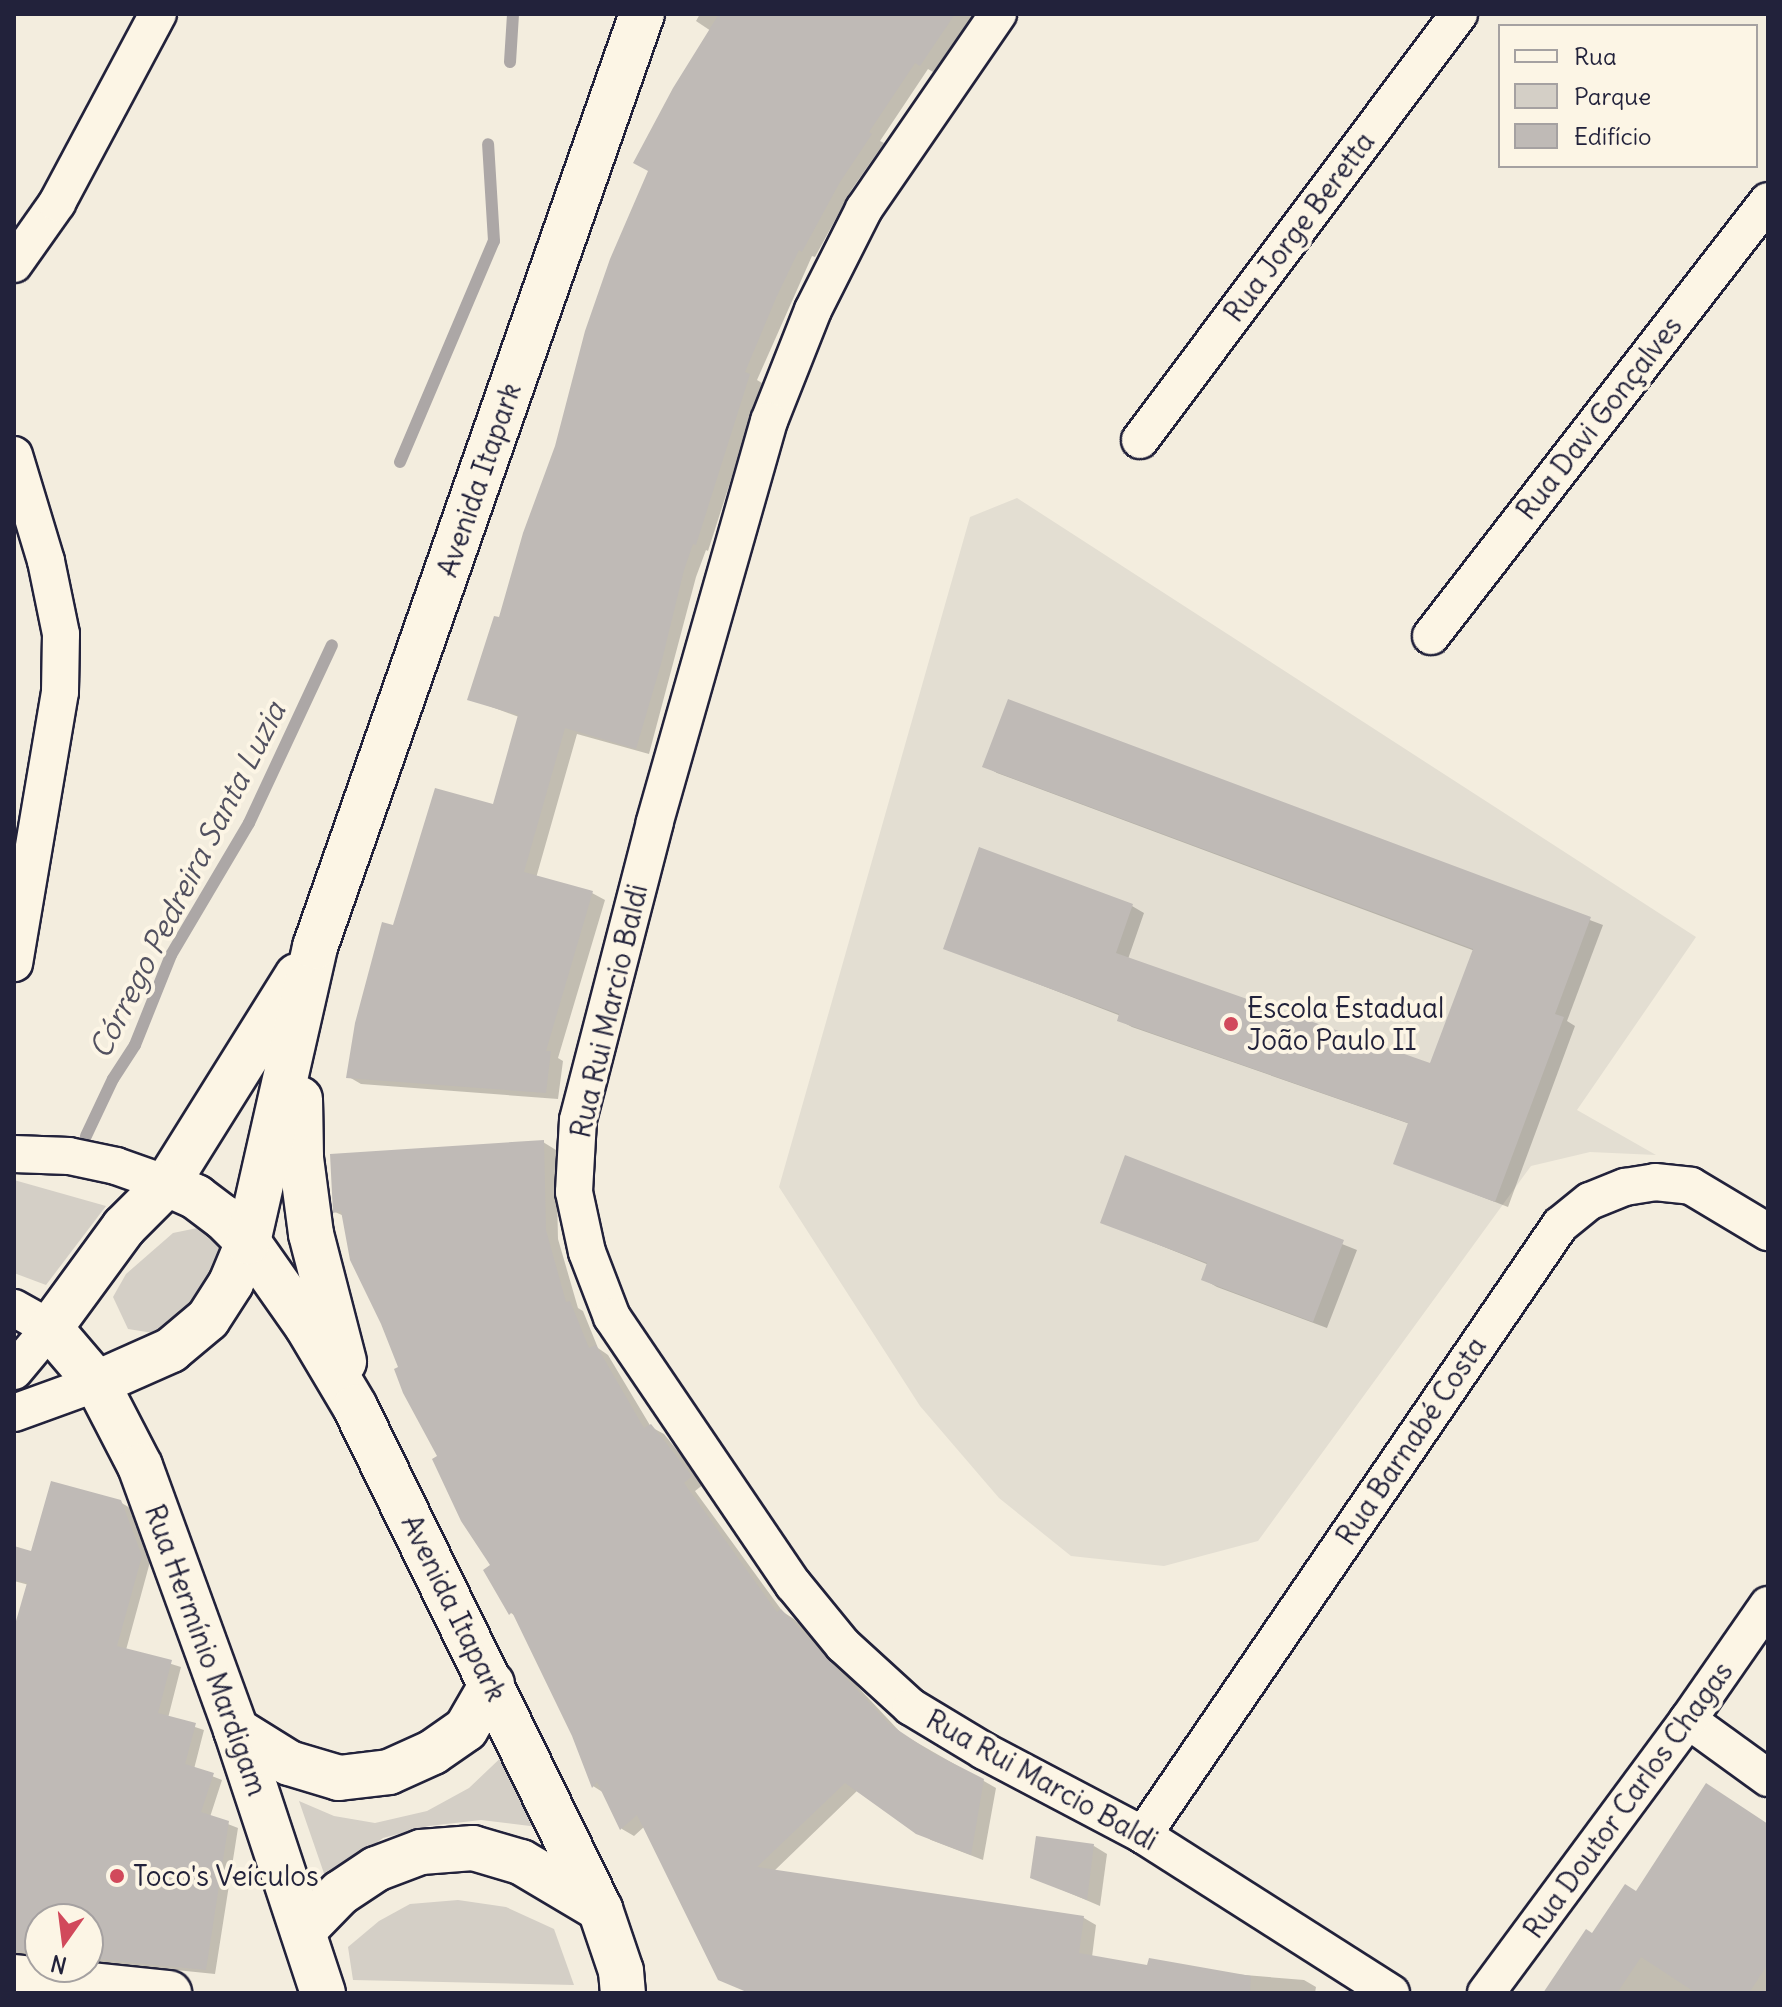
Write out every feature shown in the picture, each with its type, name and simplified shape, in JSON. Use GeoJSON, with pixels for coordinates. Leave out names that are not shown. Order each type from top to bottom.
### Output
{"type":"FeatureCollection","features":[{"type":"Feature","properties":{"kind":"main road","name":"Avenida Itapark"},"geometry":{"type":"LineString","coordinates":[[97,1383],[171,1350],[208,1319],[231,1283],[248,1242],[315,947],[642,14]]}},
{"type":"Feature","properties":{"kind":"main road","name":"Avenida Itapark"},"geometry":{"type":"LineString","coordinates":[[32,1318],[167,1184],[231,1087],[315,947]]}},
{"type":"Feature","properties":{"kind":"main road"},"geometry":{"type":"LineString","coordinates":[[298,1031],[301,1158],[311,1234],[355,1407]]}},
{"type":"Feature","properties":{"kind":"main road","name":"Avenida Itapark"},"geometry":{"type":"LineString","coordinates":[[167,1184],[196,1197],[223,1217],[248,1242],[307,1326],[355,1407],[600,1909],[621,1971],[623,1993]]}},
{"type":"Feature","properties":{"kind":"main road","name":"Rua Hermínio Mardigam"},"geometry":{"type":"LineString","coordinates":[[32,1318],[97,1383],[140,1466],[236,1730],[323,1993]]}},
{"type":"Feature","properties":{"kind":"main road"},"geometry":{"type":"LineString","coordinates":[[236,1730],[289,1763],[339,1778],[389,1772],[433,1752],[466,1729],[492,1684]]}},
{"type":"Feature","properties":{"kind":"main road"},"geometry":{"type":"LineString","coordinates":[[303,1931],[340,1893],[376,1869],[421,1852],[473,1848],[521,1862],[600,1909]]}},
{"type":"Feature","properties":{"kind":"main road"},"geometry":{"type":"LineString","coordinates":[[14,1977],[169,1993]]}},
{"type":"Feature","properties":{"kind":"street"},"geometry":{"type":"LineString","coordinates":[[14,264],[57,203],[158,14]]}},
{"type":"Feature","properties":{"kind":"street","name":"Rua Rui Marcio Baldi"},"geometry":{"type":"LineString","coordinates":[[998,14],[864,209],[813,310],[769,421],[663,791],[582,1105],[574,1192],[587,1252],[612,1317],[793,1584],[843,1645],[911,1707],[984,1751],[1143,1835],[1391,1993]]}},
{"type":"Feature","properties":{"kind":"street","name":"Rua Jorge Beretta"},"geometry":{"type":"LineString","coordinates":[[1140,440],[1459,14]]}},
{"type":"Feature","properties":{"kind":"street","name":"Rua Davi Gonçalves"},"geometry":{"type":"LineString","coordinates":[[1431,636],[1768,201]]}},
{"type":"Feature","properties":{"kind":"street"},"geometry":{"type":"LineString","coordinates":[[14,455],[46,561],[61,634],[60,692],[14,963]]}},
{"type":"Feature","properties":{"kind":"street"},"geometry":{"type":"LineString","coordinates":[[14,1154],[69,1156],[116,1166],[167,1184]]}},
{"type":"Feature","properties":{"kind":"street","name":"Rua Barnabé Costa"},"geometry":{"type":"LineString","coordinates":[[1143,1835],[1560,1225],[1590,1201],[1625,1187],[1655,1182],[1691,1186],[1763,1217]]}},
{"type":"Feature","properties":{"kind":"street"},"geometry":{"type":"LineString","coordinates":[[14,1371],[32,1318]]}},
{"type":"Feature","properties":{"kind":"street"},"geometry":{"type":"LineString","coordinates":[[14,1413],[97,1383]]}},
{"type":"Feature","properties":{"kind":"street","name":"Rua Doutor Carlos Chagas"},"geometry":{"type":"LineString","coordinates":[[1486,1993],[1688,1720],[1768,1605]]}},
{"type":"Feature","properties":{"kind":"street"},"geometry":{"type":"LineString","coordinates":[[1688,1720],[1768,1778]]}},
{"type":"Feature","properties":{"kind":"shaded area","name":"Escola Estadual João Paulo II"},"geometry":{"type":"Polygon","coordinates":[[[1017,498],[1696,937],[1577,1110],[1656,1155],[1590,1152],[1531,1166],[1258,1541],[1164,1566],[1071,1556],[999,1498],[920,1406],[779,1187],[970,517],[1017,498]]]}},
{"type":"Feature","properties":{"kind":"green space"},"geometry":{"type":"Polygon","coordinates":[[[14,1180],[106,1206],[46,1285],[14,1273],[14,1180]]]}},
{"type":"Feature","properties":{"kind":"green space"},"geometry":{"type":"Polygon","coordinates":[[[202,1227],[218,1238],[224,1261],[204,1311],[166,1335],[128,1329],[113,1297],[126,1274],[173,1233],[202,1227]]]}},
{"type":"Feature","properties":{"kind":"green space"},"geometry":{"type":"Polygon","coordinates":[[[510,1749],[546,1828],[481,1820],[429,1826],[383,1838],[353,1860],[328,1885],[299,1801],[334,1816],[375,1823],[427,1811],[469,1788],[510,1749]]]}},
{"type":"Feature","properties":{"kind":"green space"},"geometry":{"type":"Polygon","coordinates":[[[458,1900],[506,1907],[554,1929],[574,1985],[353,1980],[348,1947],[379,1921],[410,1904],[458,1900]]]}},
{"type":"Feature","properties":{"kind":"building"},"geometry":{"type":"Polygon","coordinates":[[[719,14],[955,14],[920,66],[915,63],[869,132],[872,134],[840,182],[802,252],[799,250],[776,298],[745,372],[750,374],[696,545],[693,544],[684,570],[636,749],[565,728],[524,872],[593,891],[546,1051],[551,1051],[546,1093],[346,1078],[355,1023],[382,922],[393,925],[435,788],[493,804],[518,715],[467,700],[494,616],[499,617],[523,533],[555,446],[585,331],[610,259],[648,171],[633,163],[673,88],[719,14]]]}},
{"type":"Feature","properties":{"kind":"building"},"geometry":{"type":"Polygon","coordinates":[[[1008,699],[1591,917],[1555,1014],[1564,1017],[1495,1202],[1393,1164],[1408,1123],[1117,1021],[1119,1014],[943,949],[979,847],[1133,904],[1116,953],[1430,1063],[1473,949],[982,767],[1008,699]]]}},
{"type":"Feature","properties":{"kind":"building"},"geometry":{"type":"Polygon","coordinates":[[[544,1140],[546,1230],[566,1302],[570,1301],[589,1348],[596,1345],[644,1428],[651,1424],[692,1476],[684,1483],[777,1612],[781,1609],[889,1724],[931,1752],[984,1779],[971,1855],[916,1834],[845,1783],[757,1867],[1084,1916],[1079,1953],[1147,1965],[1149,1958],[1251,1976],[1250,1993],[749,1993],[718,1980],[637,1815],[620,1830],[597,1782],[592,1788],[572,1736],[512,1612],[509,1615],[483,1570],[490,1565],[461,1521],[432,1459],[437,1456],[403,1393],[394,1369],[398,1367],[381,1324],[350,1260],[341,1211],[333,1213],[330,1154],[544,1140]]]}},
{"type":"Feature","properties":{"kind":"building"},"geometry":{"type":"Polygon","coordinates":[[[1125,1155],[1344,1240],[1313,1322],[1201,1280],[1207,1263],[1100,1223],[1125,1155]]]}},
{"type":"Feature","properties":{"kind":"building"},"geometry":{"type":"Polygon","coordinates":[[[51,1481],[121,1500],[142,1556],[117,1646],[172,1660],[158,1713],[196,1723],[185,1764],[214,1773],[201,1812],[229,1821],[206,1970],[104,1960],[104,1903],[24,1903],[24,1952],[14,1951],[14,1628],[27,1583],[14,1580],[14,1546],[31,1551],[51,1481]]]}},
{"type":"Feature","properties":{"kind":"building"},"geometry":{"type":"Polygon","coordinates":[[[1706,1783],[1768,1824],[1768,1964],[1749,1993],[1696,1993],[1641,1957],[1617,1993],[1543,1993],[1586,1929],[1592,1933],[1625,1884],[1636,1891],[1706,1783]]]}},
{"type":"Feature","properties":{"kind":"building"},"geometry":{"type":"Polygon","coordinates":[[[1036,1836],[1094,1844],[1087,1900],[1030,1878],[1036,1836]]]}},
{"type":"Feature","properties":{"kind":"waterway","name":"Córrego Pedreira Santa Luzia"},"geometry":{"type":"LineString","coordinates":[[510,62],[513,14]]}},
{"type":"Feature","properties":{"kind":"waterway","name":"Córrego Pedreira Santa Luzia"},"geometry":{"type":"LineString","coordinates":[[400,462],[494,241],[488,144]]}},
{"type":"Feature","properties":{"kind":"waterway","name":"Córrego Pedreira Santa Luzia"},"geometry":{"type":"LineString","coordinates":[[86,1136],[113,1079],[135,1045],[171,955],[249,823],[332,645]]}},
{"type":"Feature","properties":{"kind":"place","name":"Escola Estadual João Paulo II"},"geometry":{"type":"Point","coordinates":[1231,1024]}},
{"type":"Feature","properties":{"kind":"place","name":"Toco's Veículos"},"geometry":{"type":"Point","coordinates":[117,1876]}}]}
